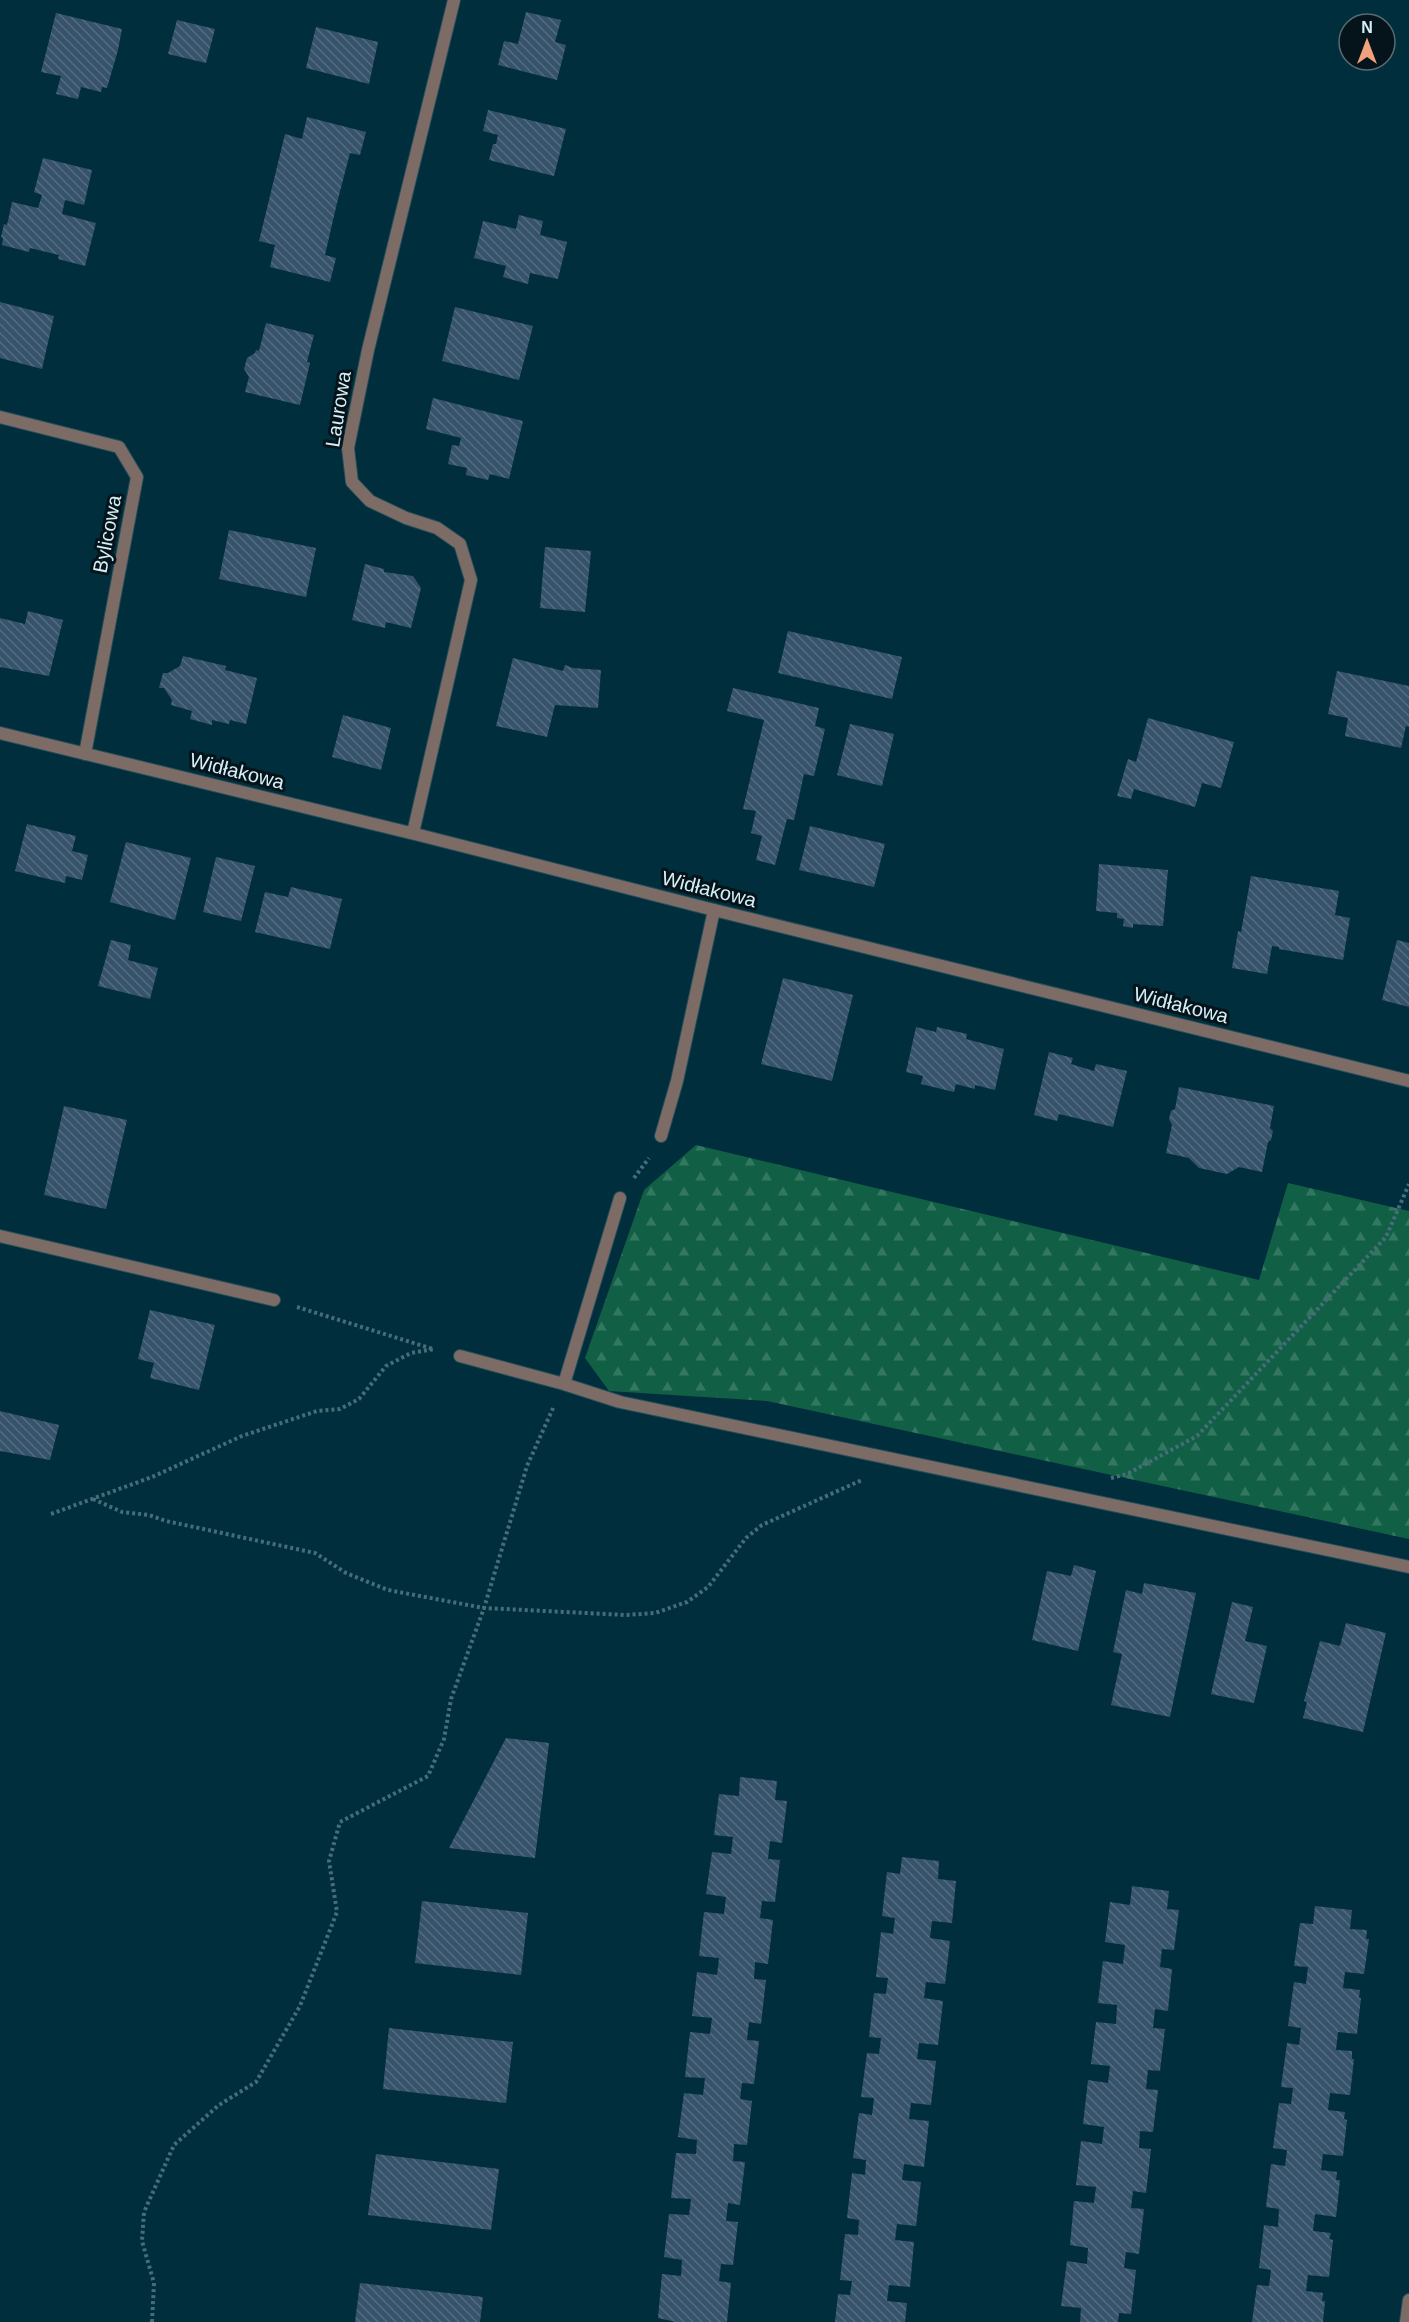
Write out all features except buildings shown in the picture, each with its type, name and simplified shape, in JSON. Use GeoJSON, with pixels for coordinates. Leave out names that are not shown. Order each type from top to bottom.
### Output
{"type":"FeatureCollection","features":[{"type":"Feature","properties":{"kind":"street","name":"Laurowa"},"geometry":{"type":"LineString","coordinates":[[413,833],[471,580],[460,544],[437,528],[406,518],[370,501],[352,482],[348,448],[370,339],[454,0]]}},
{"type":"Feature","properties":{"kind":"street","name":"Bylicowa"},"geometry":{"type":"LineString","coordinates":[[0,417],[118,447],[137,477],[85,754]]}},
{"type":"Feature","properties":{"kind":"street","name":"Widłakowa"},"geometry":{"type":"LineString","coordinates":[[0,733],[413,833],[714,910],[1409,1081]]}},
{"type":"Feature","properties":{"kind":"street"},"geometry":{"type":"LineString","coordinates":[[661,1136],[678,1080],[714,910]]}},
{"type":"Feature","properties":{"kind":"street"},"geometry":{"type":"LineString","coordinates":[[564,1384],[620,1198]]}},
{"type":"Feature","properties":{"kind":"street"},"geometry":{"type":"LineString","coordinates":[[0,1236],[274,1300]]}},
{"type":"Feature","properties":{"kind":"street"},"geometry":{"type":"LineString","coordinates":[[460,1356],[564,1384],[620,1402],[1409,1567]]}},
{"type":"Feature","properties":{"kind":"street"},"geometry":{"type":"LineString","coordinates":[[1406,2322],[1409,2300]]}},
{"type":"Feature","properties":{"kind":"path"},"geometry":{"type":"LineString","coordinates":[[620,1198],[655,1150],[661,1136]]}},
{"type":"Feature","properties":{"kind":"path"},"geometry":{"type":"LineString","coordinates":[[1105,1479],[1127,1474],[1197,1436],[1386,1237],[1409,1184]]}},
{"type":"Feature","properties":{"kind":"path"},"geometry":{"type":"LineString","coordinates":[[274,1300],[460,1356]]}},
{"type":"Feature","properties":{"kind":"path"},"geometry":{"type":"LineString","coordinates":[[51,1514],[122,1486],[152,1477],[242,1436],[317,1410],[340,1409],[359,1399],[386,1366],[411,1353],[434,1349]]}},
{"type":"Feature","properties":{"kind":"path"},"geometry":{"type":"LineString","coordinates":[[152,2322],[154,2283],[142,2241],[144,2212],[174,2145],[219,2105],[256,2082],[300,2006],[337,1912],[329,1861],[340,1822],[428,1776],[444,1739],[452,1699],[527,1466],[564,1384]]}},
{"type":"Feature","properties":{"kind":"path"},"geometry":{"type":"LineString","coordinates":[[93,1499],[122,1512],[149,1515],[166,1521],[315,1553],[346,1573],[388,1590],[483,1608],[626,1615],[654,1613],[687,1602],[708,1587],[746,1538],[762,1525],[866,1478]]}},
{"type":"Feature","properties":{"kind":"green space"},"geometry":{"type":"Polygon","coordinates":[[[696,1145],[1259,1280],[1288,1183],[1409,1211],[1409,1539],[767,1401],[609,1391],[585,1358],[644,1190],[696,1145]]]}}]}
